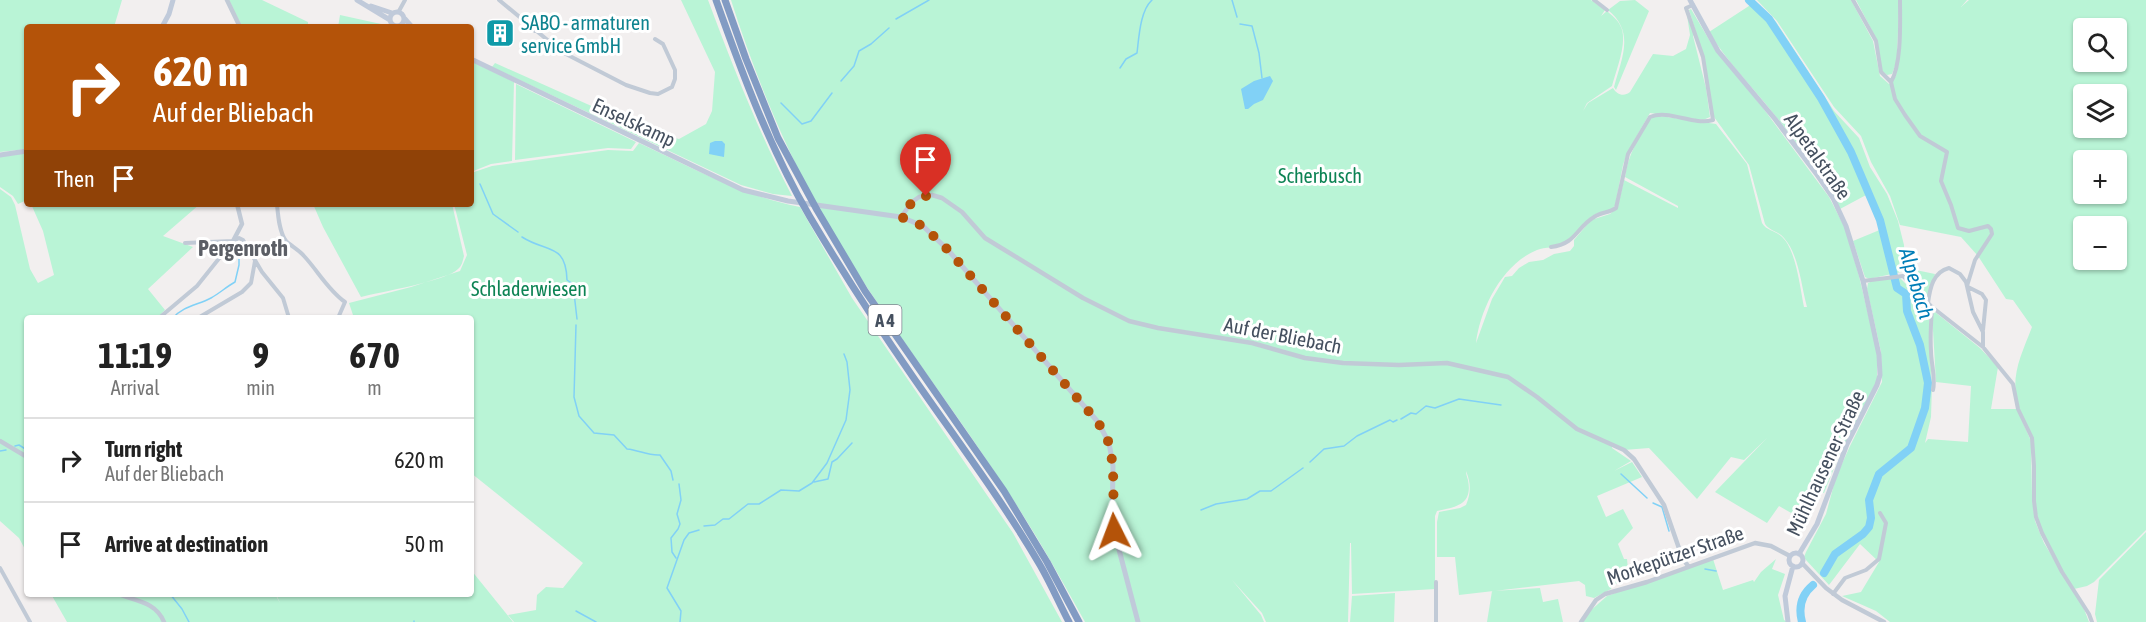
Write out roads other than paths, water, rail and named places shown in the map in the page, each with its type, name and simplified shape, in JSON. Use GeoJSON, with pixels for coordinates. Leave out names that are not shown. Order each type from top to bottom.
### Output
{"type":"FeatureCollection","features":[{"type":"Feature","properties":{"kind":"highway","name":"A 4"},"geometry":{"type":"LineString","coordinates":[[716,0],[739,63],[772,141],[808,215],[894,350],[997,496],[1040,566],[1069,622]]}},
{"type":"Feature","properties":{"kind":"highway","name":"A 4"},"geometry":{"type":"LineString","coordinates":[[725,0],[778,138],[817,210],[865,291],[1004,491],[1047,562],[1079,622]]}},
{"type":"Feature","properties":{"kind":"main road"},"geometry":{"type":"LineString","coordinates":[[164,24],[173,0]]}},
{"type":"Feature","properties":{"kind":"main road"},"geometry":{"type":"LineString","coordinates":[[357,0],[391,17]]}},
{"type":"Feature","properties":{"kind":"main road","name":"Alpetalstraße"},"geometry":{"type":"LineString","coordinates":[[1691,3],[1718,51],[1781,127],[1833,198],[1846,226],[1863,281],[1879,355],[1878,385]]}},
{"type":"Feature","properties":{"kind":"main road"},"geometry":{"type":"LineString","coordinates":[[391,17],[399,11],[409,24]]}},
{"type":"Feature","properties":{"kind":"main road"},"geometry":{"type":"LineString","coordinates":[[391,17],[392,24]]}},
{"type":"Feature","properties":{"kind":"main road"},"geometry":{"type":"LineString","coordinates":[[403,24],[405,19]]}},
{"type":"Feature","properties":{"kind":"main road","name":"Enselskamp"},"geometry":{"type":"LineString","coordinates":[[474,60],[742,190],[788,201],[901,217],[923,226],[948,250],[1098,422],[1109,443],[1113,466],[1112,523],[1138,622]]}},
{"type":"Feature","properties":{"kind":"main road"},"geometry":{"type":"LineString","coordinates":[[0,155],[24,151]]}},
{"type":"Feature","properties":{"kind":"main road","name":"Mühlhausener Straße"},"geometry":{"type":"LineString","coordinates":[[1799,554],[1817,524],[1847,444],[1878,385]]}},
{"type":"Feature","properties":{"kind":"main road"},"geometry":{"type":"LineString","coordinates":[[1795,553],[1799,554],[1802,563],[1796,567],[1793,566],[1789,562],[1790,556],[1795,553]]}},
{"type":"Feature","properties":{"kind":"main road","name":"Mühlhausener Straße"},"geometry":{"type":"LineString","coordinates":[[1788,622],[1785,596],[1793,566]]}},
{"type":"Feature","properties":{"kind":"street"},"geometry":{"type":"LineString","coordinates":[[227,0],[239,24]]}},
{"type":"Feature","properties":{"kind":"street"},"geometry":{"type":"LineString","coordinates":[[399,11],[405,0]]}},
{"type":"Feature","properties":{"kind":"street"},"geometry":{"type":"LineString","coordinates":[[499,0],[562,52],[626,85],[658,94],[672,87],[675,70],[663,44],[656,39]]}},
{"type":"Feature","properties":{"kind":"street"},"geometry":{"type":"LineString","coordinates":[[1594,0],[1607,10]]}},
{"type":"Feature","properties":{"kind":"street"},"geometry":{"type":"LineString","coordinates":[[1853,0],[1876,41],[1881,72],[1891,82]]}},
{"type":"Feature","properties":{"kind":"street"},"geometry":{"type":"LineString","coordinates":[[1900,0],[1898,61],[1891,82],[1895,99],[1916,131],[1924,139],[1945,148],[1947,152],[1941,181],[1958,228],[1969,231],[1988,226],[1991,229],[1992,234],[1975,260],[1967,286]]}},
{"type":"Feature","properties":{"kind":"street"},"geometry":{"type":"LineString","coordinates":[[1551,247],[1570,242],[1593,217],[1611,212],[1616,208],[1628,154],[1650,117],[1657,115],[1703,122],[1713,120],[1703,57],[1686,8],[1691,3]]}},
{"type":"Feature","properties":{"kind":"street"},"geometry":{"type":"LineString","coordinates":[[535,31],[548,18]]}},
{"type":"Feature","properties":{"kind":"street","name":"Auf der Bliebach"},"geometry":{"type":"LineString","coordinates":[[901,217],[912,202],[919,197],[932,195],[942,198],[962,212],[985,238],[1083,298],[1129,321],[1252,344],[1305,358],[1343,363],[1399,365],[1448,363],[1508,377],[1577,429],[1624,450],[1634,459],[1664,505],[1682,557],[1688,566]]}},
{"type":"Feature","properties":{"kind":"street"},"geometry":{"type":"LineString","coordinates":[[162,315],[196,286],[233,241],[242,224],[238,207]]}},
{"type":"Feature","properties":{"kind":"street"},"geometry":{"type":"LineString","coordinates":[[277,207],[281,229],[286,241],[302,253],[322,279],[345,302],[339,315]]}},
{"type":"Feature","properties":{"kind":"street"},"geometry":{"type":"LineString","coordinates":[[185,243],[233,241],[238,238],[243,240],[262,272],[283,298],[288,315]]}},
{"type":"Feature","properties":{"kind":"street"},"geometry":{"type":"LineString","coordinates":[[203,315],[242,292],[251,283],[255,261]]}},
{"type":"Feature","properties":{"kind":"street"},"geometry":{"type":"LineString","coordinates":[[1928,303],[1933,281],[1940,272],[1947,268],[1960,274],[1967,286],[1973,312],[1983,331]]}},
{"type":"Feature","properties":{"kind":"street"},"geometry":{"type":"LineString","coordinates":[[1863,281],[1903,276],[1932,307],[1983,346],[2013,384],[2018,409],[2032,438],[2036,517],[2062,572],[2092,622]]}},
{"type":"Feature","properties":{"kind":"street"},"geometry":{"type":"LineString","coordinates":[[1967,286],[1982,294],[1986,300],[1983,346]]}},
{"type":"Feature","properties":{"kind":"street"},"geometry":{"type":"LineString","coordinates":[[1932,307],[1930,345],[1934,390]]}},
{"type":"Feature","properties":{"kind":"street"},"geometry":{"type":"LineString","coordinates":[[0,441],[24,455]]}},
{"type":"Feature","properties":{"kind":"street"},"geometry":{"type":"LineString","coordinates":[[1833,594],[1845,578],[1866,570],[1879,560],[1886,524],[1880,513]]}},
{"type":"Feature","properties":{"kind":"street","name":"Morkepützer Straße"},"geometry":{"type":"LineString","coordinates":[[1581,622],[1591,606],[1605,594],[1647,582],[1755,543],[1771,546],[1790,556]]}},
{"type":"Feature","properties":{"kind":"street"},"geometry":{"type":"LineString","coordinates":[[1802,563],[1833,594],[1852,607],[1884,622]]}},
{"type":"Feature","properties":{"kind":"street"},"geometry":{"type":"LineString","coordinates":[[0,568],[30,622]]}},
{"type":"Feature","properties":{"kind":"street"},"geometry":{"type":"LineString","coordinates":[[1436,582],[1436,622]]}},
{"type":"Feature","properties":{"kind":"street"},"geometry":{"type":"LineString","coordinates":[[127,597],[155,609],[164,622]]}},
{"type":"Feature","properties":{"kind":"water"},"geometry":{"type":"Polygon","coordinates":[[[1270,76],[1273,81],[1263,100],[1245,109],[1241,89],[1254,81],[1270,76]]]}},
{"type":"Feature","properties":{"kind":"water"},"geometry":{"type":"Polygon","coordinates":[[[722,141],[725,144],[724,157],[709,154],[710,143],[722,141]]]}},
{"type":"Feature","properties":{"kind":"waterway"},"geometry":{"type":"LineString","coordinates":[[896,19],[929,0]]}},
{"type":"Feature","properties":{"kind":"waterway"},"geometry":{"type":"LineString","coordinates":[[1120,68],[1126,59],[1137,53],[1143,17],[1152,0]]}},
{"type":"Feature","properties":{"kind":"waterway"},"geometry":{"type":"LineString","coordinates":[[1232,0],[1237,17]]}},
{"type":"Feature","properties":{"kind":"waterway","name":"Alpebach"},"geometry":{"type":"LineString","coordinates":[[1749,0],[1769,19],[1821,98],[1851,152],[1880,220],[1897,288],[1906,294],[1907,311],[1920,345],[1928,383],[1925,408],[1911,448],[1879,474],[1869,500],[1871,518],[1869,527],[1835,554],[1824,573]]}},
{"type":"Feature","properties":{"kind":"waterway"},"geometry":{"type":"LineString","coordinates":[[1240,24],[1252,26],[1262,78]]}},
{"type":"Feature","properties":{"kind":"waterway"},"geometry":{"type":"LineString","coordinates":[[841,81],[854,66],[859,51],[889,28]]}},
{"type":"Feature","properties":{"kind":"waterway"},"geometry":{"type":"LineString","coordinates":[[781,103],[802,124],[811,121],[832,93]]}},
{"type":"Feature","properties":{"kind":"waterway"},"geometry":{"type":"LineString","coordinates":[[480,184],[493,214],[518,232]]}},
{"type":"Feature","properties":{"kind":"waterway"},"geometry":{"type":"LineString","coordinates":[[522,237],[559,254],[566,268],[567,280],[573,284],[577,319]]}},
{"type":"Feature","properties":{"kind":"waterway"},"geometry":{"type":"LineString","coordinates":[[176,315],[211,298],[235,282],[239,265],[239,250]]}},
{"type":"Feature","properties":{"kind":"waterway"},"geometry":{"type":"LineString","coordinates":[[576,325],[574,397],[579,416],[594,433],[614,435],[627,449],[660,455],[671,471],[673,480]]}},
{"type":"Feature","properties":{"kind":"waterway"},"geometry":{"type":"LineString","coordinates":[[704,526],[715,525],[723,519],[729,519],[748,504],[759,504],[781,490],[799,491],[812,483],[827,463],[846,420],[850,390],[844,354]]}},
{"type":"Feature","properties":{"kind":"waterway"},"geometry":{"type":"LineString","coordinates":[[1401,419],[1411,413],[1416,414],[1426,406],[1435,408],[1459,399],[1501,405]]}},
{"type":"Feature","properties":{"kind":"waterway"},"geometry":{"type":"LineString","coordinates":[[1310,462],[1324,449],[1344,446],[1357,436],[1390,420],[1393,422],[1397,420]]}},
{"type":"Feature","properties":{"kind":"waterway"},"geometry":{"type":"LineString","coordinates":[[814,482],[828,479],[832,462],[852,443]]}},
{"type":"Feature","properties":{"kind":"waterway"},"geometry":{"type":"LineString","coordinates":[[15,446],[19,445],[24,448]]}},
{"type":"Feature","properties":{"kind":"waterway"},"geometry":{"type":"LineString","coordinates":[[0,451],[6,450]]}},
{"type":"Feature","properties":{"kind":"waterway"},"geometry":{"type":"LineString","coordinates":[[1201,510],[1216,504],[1247,499],[1260,491],[1271,491],[1303,468]]}},
{"type":"Feature","properties":{"kind":"waterway"},"geometry":{"type":"LineString","coordinates":[[1621,474],[1647,498]]}},
{"type":"Feature","properties":{"kind":"waterway"},"geometry":{"type":"LineString","coordinates":[[676,558],[672,552],[671,538],[680,524],[677,514],[681,500],[679,484]]}},
{"type":"Feature","properties":{"kind":"waterway"},"geometry":{"type":"LineString","coordinates":[[1653,503],[1662,507],[1669,531]]}},
{"type":"Feature","properties":{"kind":"waterway"},"geometry":{"type":"LineString","coordinates":[[680,622],[681,611],[667,588],[684,540],[689,533],[699,530]]}},
{"type":"Feature","properties":{"kind":"waterway"},"geometry":{"type":"LineString","coordinates":[[1705,569],[1716,571]]}},
{"type":"Feature","properties":{"kind":"waterway","name":"Alpebach"},"geometry":{"type":"LineString","coordinates":[[1802,622],[1801,602],[1813,585]]}},
{"type":"Feature","properties":{"kind":"waterway"},"geometry":{"type":"LineString","coordinates":[[172,597],[189,622]]}},
{"type":"Feature","properties":{"kind":"waterway"},"geometry":{"type":"LineString","coordinates":[[576,611],[596,622]]}},
{"type":"Feature","properties":{"kind":"place","name":"SABO - armaturen service GmbH"},"geometry":{"type":"Point","coordinates":[500,33]}},
{"type":"Feature","properties":{"kind":"district","name":"Pergenroth"},"geometry":{"type":"Point","coordinates":[243,248]}},
{"type":"Feature","properties":{"kind":"park label","name":"Scherbusch"},"geometry":{"type":"Point","coordinates":[1320,175]}},
{"type":"Feature","properties":{"kind":"park label","name":"Schladerwiesen"},"geometry":{"type":"Point","coordinates":[529,288]}}]}
